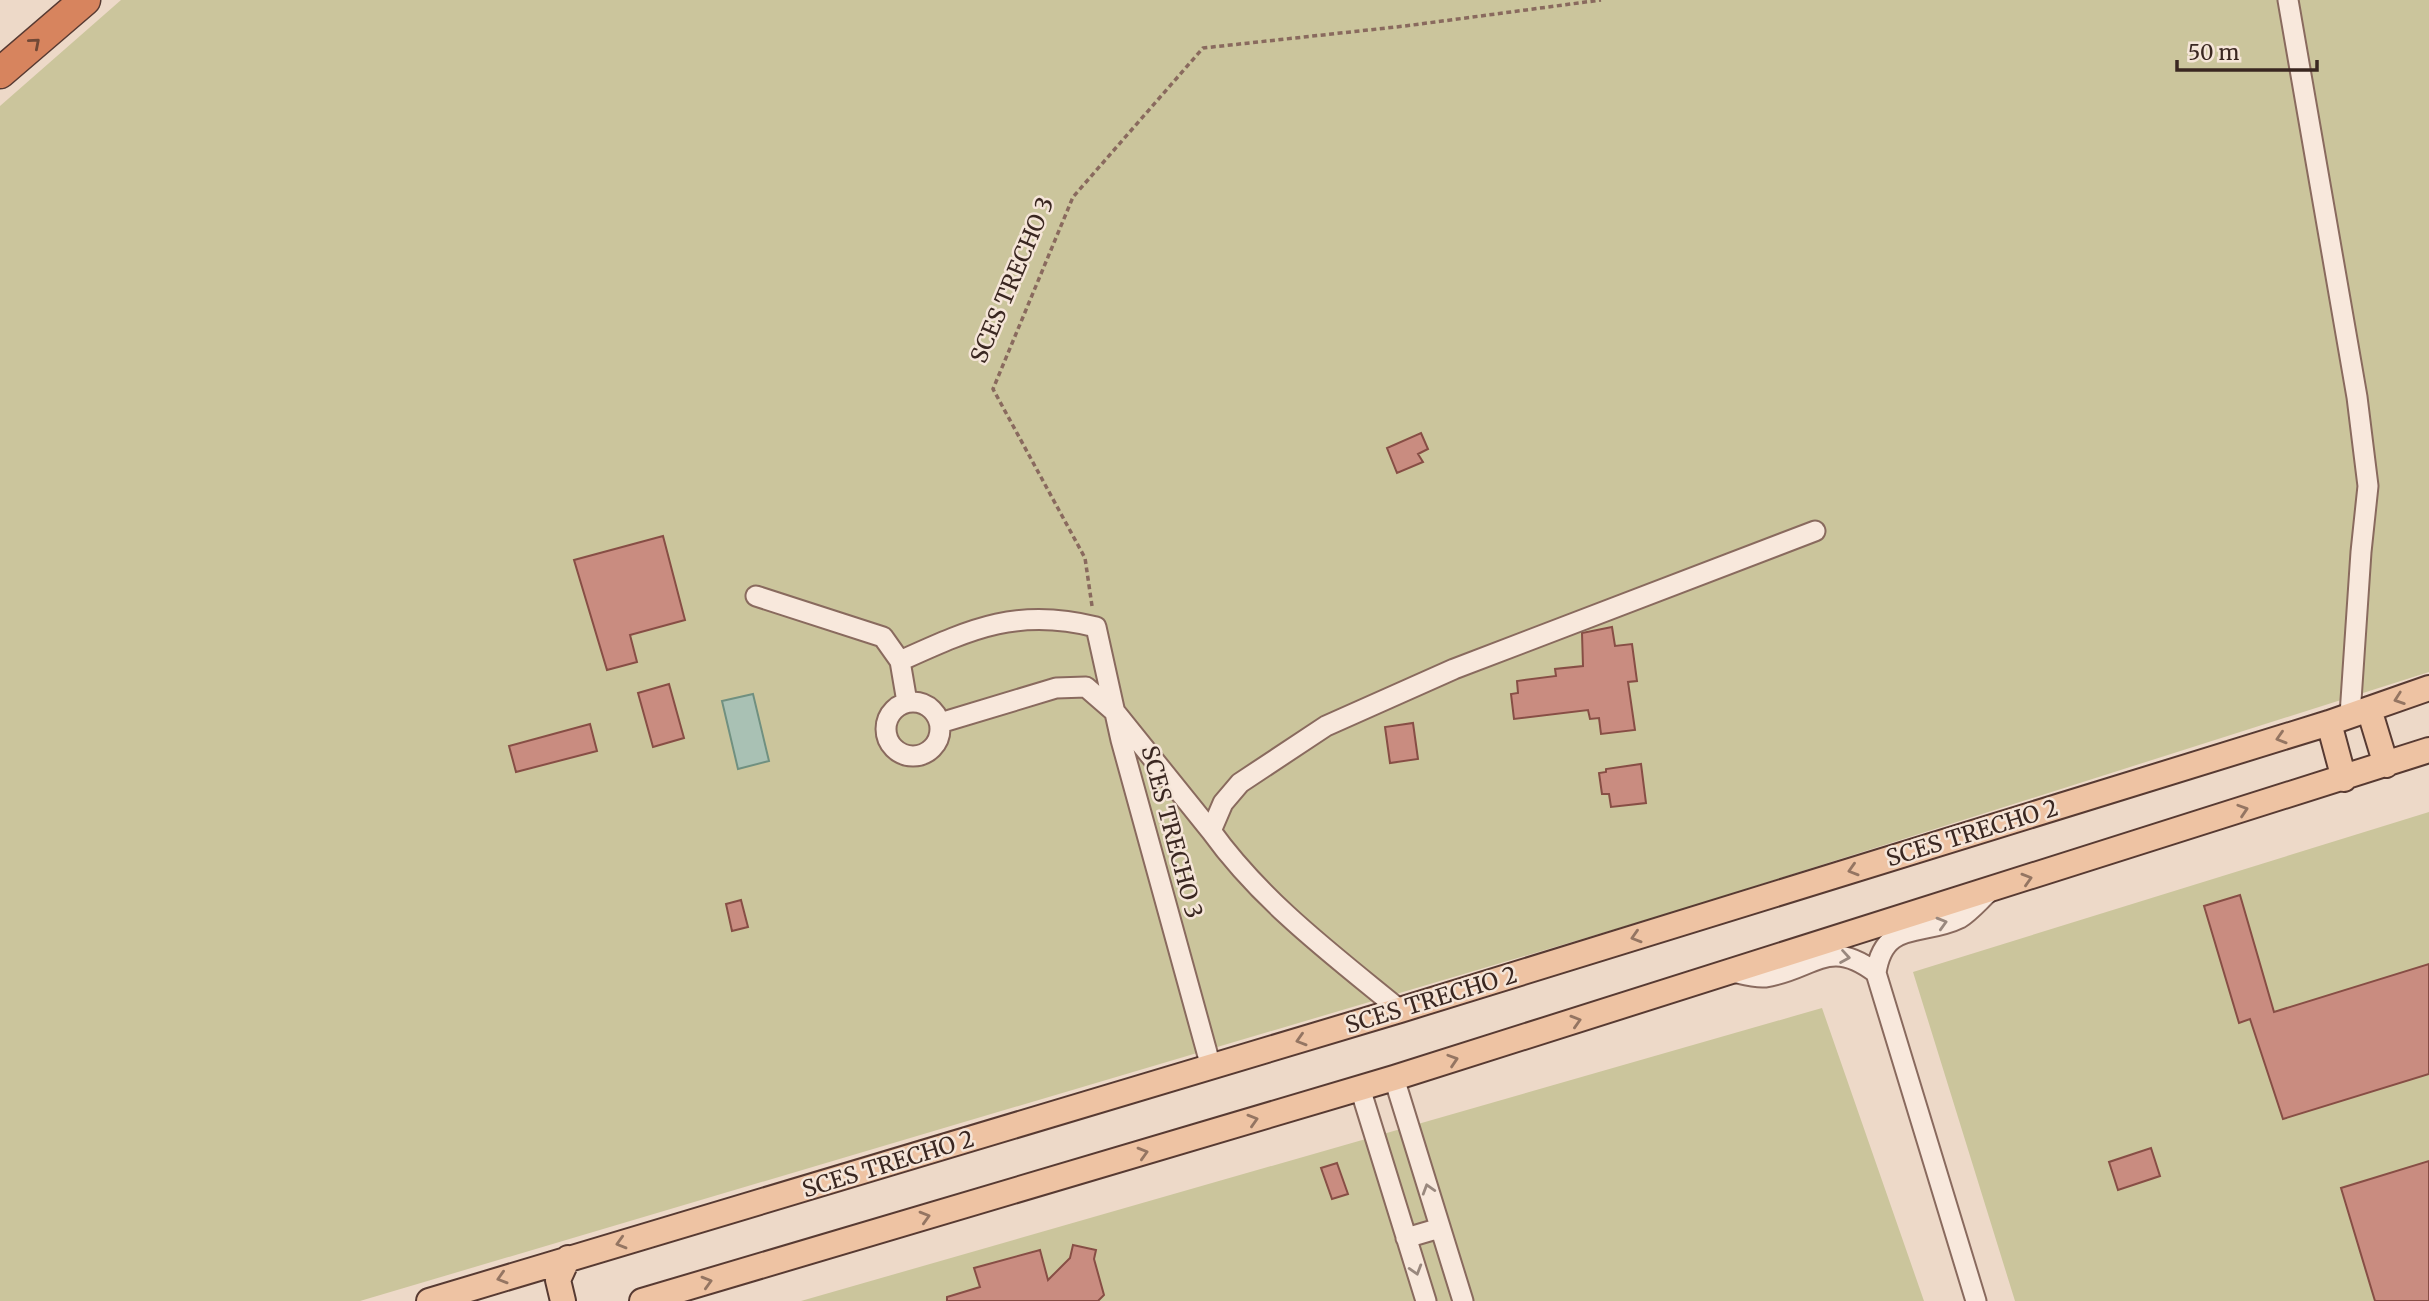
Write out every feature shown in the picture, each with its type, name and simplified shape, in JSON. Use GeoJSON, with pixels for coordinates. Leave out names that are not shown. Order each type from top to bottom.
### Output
{"type":"FeatureCollection","features":[{"type":"Feature","properties":{"kind":"highway"},"geometry":{"type":"LineString","coordinates":[[0,74],[85,0]]}},
{"type":"Feature","properties":{"kind":"main road","name":"SCES TRECHO 2"},"geometry":{"type":"LineString","coordinates":[[441,1299],[568,1258],[1400,1010],[2349,716],[2429,688]]}},
{"type":"Feature","properties":{"kind":"main road"},"geometry":{"type":"LineString","coordinates":[[2349,716],[2386,765]]}},
{"type":"Feature","properties":{"kind":"main road"},"geometry":{"type":"LineString","coordinates":[[2344,779],[2349,716]]}},
{"type":"Feature","properties":{"kind":"main road"},"geometry":{"type":"LineString","coordinates":[[642,1301],[1394,1078],[2386,765],[2425,756]]}},
{"type":"Feature","properties":{"kind":"main road"},"geometry":{"type":"LineString","coordinates":[[563,1301],[558,1280],[568,1258]]}},
{"type":"Feature","properties":{"kind":"street"},"geometry":{"type":"LineString","coordinates":[[2288,0],[2357,397],[2368,486],[2349,716]]}},
{"type":"Feature","properties":{"kind":"street"},"geometry":{"type":"LineString","coordinates":[[1211,831],[1223,803],[1240,783],[1326,726],[1464,665],[1815,531]]}},
{"type":"Feature","properties":{"kind":"street"},"geometry":{"type":"LineString","coordinates":[[756,596],[883,637],[900,661],[907,702]]}},
{"type":"Feature","properties":{"kind":"street"},"geometry":{"type":"LineString","coordinates":[[900,661],[974,628],[1020,619],[1062,618],[1096,627]]}},
{"type":"Feature","properties":{"kind":"street","name":"SCES TRECHO 3"},"geometry":{"type":"LineString","coordinates":[[1096,627],[1116,713],[1211,1067]]}},
{"type":"Feature","properties":{"kind":"street"},"geometry":{"type":"LineString","coordinates":[[940,723],[1056,688],[1086,687],[1116,713],[1254,883],[1292,921],[1400,1010]]}},
{"type":"Feature","properties":{"kind":"street"},"geometry":{"type":"LineString","coordinates":[[907,702],[928,706],[940,723],[936,744],[919,755],[898,752],[886,735],[886,724],[897,706],[907,702]]}},
{"type":"Feature","properties":{"kind":"street"},"geometry":{"type":"LineString","coordinates":[[1976,1301],[1876,973],[1883,947],[1894,937],[1961,917],[1990,890]]}},
{"type":"Feature","properties":{"kind":"street"},"geometry":{"type":"LineString","coordinates":[[1732,972],[1763,977],[1830,956],[1842,955],[1859,960],[1876,973]]}},
{"type":"Feature","properties":{"kind":"street"},"geometry":{"type":"LineString","coordinates":[[1394,1078],[1462,1301]]}},
{"type":"Feature","properties":{"kind":"street"},"geometry":{"type":"LineString","coordinates":[[1360,1088],[1426,1301]]}},
{"type":"Feature","properties":{"kind":"street"},"geometry":{"type":"LineString","coordinates":[[1406,1238],[1440,1228]]}},
{"type":"Feature","properties":{"kind":"path","name":"SCES TRECHO 3"},"geometry":{"type":"LineString","coordinates":[[1096,627],[1085,558],[993,389],[1073,197],[1203,48],[1405,26],[1601,0]]}},
{"type":"Feature","properties":{"kind":"shaded area"},"geometry":{"type":"Polygon","coordinates":[[[121,0],[2429,0],[2429,672],[1680,910],[360,1301],[0,1301],[0,106],[121,0]]]}},
{"type":"Feature","properties":{"kind":"shaded area"},"geometry":{"type":"Polygon","coordinates":[[[753,694],[769,761],[738,769],[722,701],[753,694]]]}},
{"type":"Feature","properties":{"kind":"shaded area"},"geometry":{"type":"Polygon","coordinates":[[[2429,812],[2429,1301],[2015,1301],[1913,972],[2429,812]]]}},
{"type":"Feature","properties":{"kind":"shaded area"},"geometry":{"type":"Polygon","coordinates":[[[1822,1008],[1924,1301],[801,1301],[1822,1008]]]}},
{"type":"Feature","properties":{"kind":"building"},"geometry":{"type":"Polygon","coordinates":[[[1421,433],[1428,449],[1418,454],[1423,462],[1397,473],[1387,448],[1421,433]]]}},
{"type":"Feature","properties":{"kind":"building"},"geometry":{"type":"Polygon","coordinates":[[[663,536],[685,620],[630,635],[637,662],[607,670],[574,560],[663,536]]]}},
{"type":"Feature","properties":{"kind":"building"},"geometry":{"type":"Polygon","coordinates":[[[1612,627],[1615,646],[1632,644],[1637,681],[1628,682],[1635,730],[1601,734],[1599,718],[1590,719],[1588,710],[1514,719],[1511,694],[1518,693],[1517,681],[1556,676],[1555,669],[1583,666],[1582,633],[1612,627]]]}},
{"type":"Feature","properties":{"kind":"building"},"geometry":{"type":"Polygon","coordinates":[[[669,684],[684,738],[653,747],[638,693],[669,684]]]}},
{"type":"Feature","properties":{"kind":"building"},"geometry":{"type":"Polygon","coordinates":[[[1413,723],[1418,759],[1390,763],[1385,727],[1413,723]]]}},
{"type":"Feature","properties":{"kind":"building"},"geometry":{"type":"Polygon","coordinates":[[[590,724],[597,751],[516,772],[509,746],[590,724]]]}},
{"type":"Feature","properties":{"kind":"building"},"geometry":{"type":"Polygon","coordinates":[[[1641,764],[1646,803],[1611,807],[1609,794],[1602,794],[1599,773],[1606,772],[1606,769],[1641,764]]]}},
{"type":"Feature","properties":{"kind":"building"},"geometry":{"type":"Polygon","coordinates":[[[2240,895],[2274,1012],[2429,964],[2429,1074],[2283,1119],[2250,1019],[2239,1023],[2204,906],[2240,895]]]}},
{"type":"Feature","properties":{"kind":"building"},"geometry":{"type":"Polygon","coordinates":[[[741,900],[748,927],[732,931],[726,904],[741,900]]]}},
{"type":"Feature","properties":{"kind":"building"},"geometry":{"type":"Polygon","coordinates":[[[2151,1148],[2160,1176],[2118,1190],[2109,1162],[2151,1148]]]}},
{"type":"Feature","properties":{"kind":"building"},"geometry":{"type":"Polygon","coordinates":[[[2429,1161],[2429,1301],[2375,1301],[2341,1188],[2429,1161]]]}},
{"type":"Feature","properties":{"kind":"building"},"geometry":{"type":"Polygon","coordinates":[[[1337,1163],[1348,1194],[1332,1199],[1321,1168],[1337,1163]]]}},
{"type":"Feature","properties":{"kind":"building"},"geometry":{"type":"Polygon","coordinates":[[[1073,1245],[1096,1250],[1094,1259],[1104,1295],[1098,1301],[947,1301],[947,1297],[980,1287],[974,1268],[1040,1250],[1048,1280],[1070,1258],[1073,1245]]]}}]}
